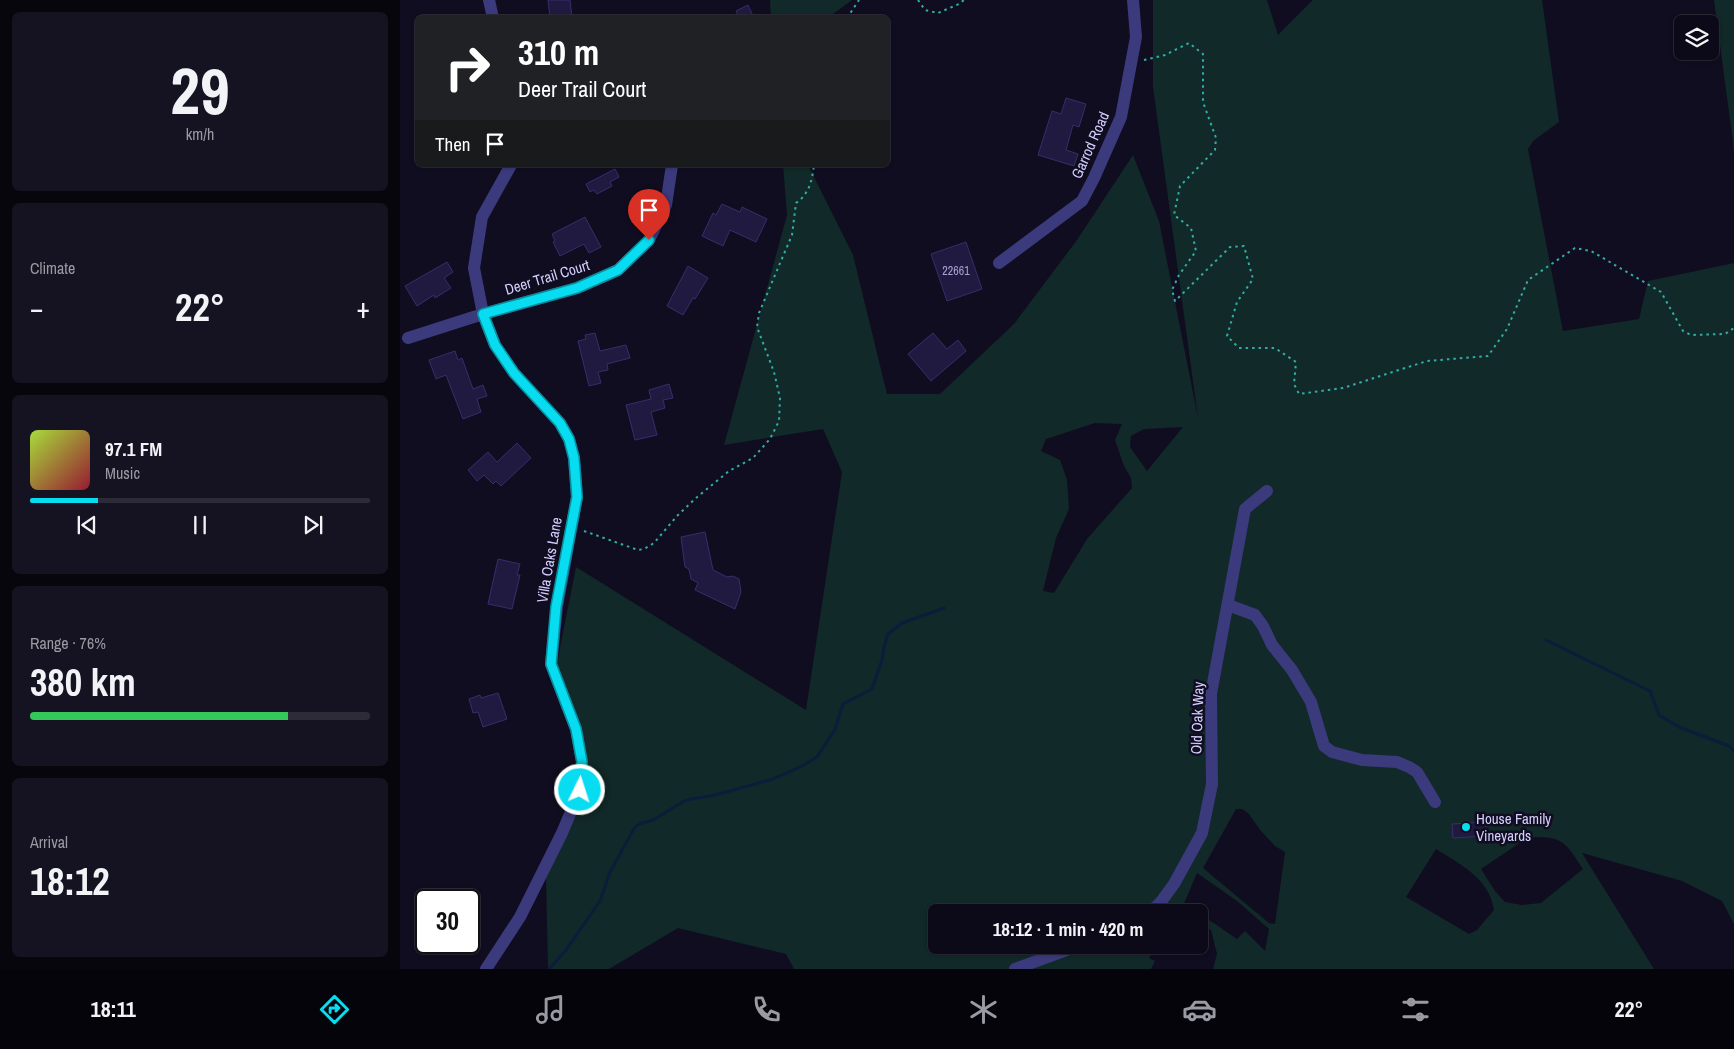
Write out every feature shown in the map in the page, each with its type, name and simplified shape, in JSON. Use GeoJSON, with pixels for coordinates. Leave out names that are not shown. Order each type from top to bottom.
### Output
{"type":"FeatureCollection","features":[{"type":"Feature","properties":{"kind":"street"},"geometry":{"type":"LineString","coordinates":[[489,0],[492,15]]}},
{"type":"Feature","properties":{"kind":"street","name":"Garrod Road"},"geometry":{"type":"LineString","coordinates":[[1000,263],[1082,201],[1094,178],[1121,117],[1136,37],[1133,0]]}},
{"type":"Feature","properties":{"kind":"street","name":"Villa Oaks Lane"},"geometry":{"type":"LineString","coordinates":[[486,969],[520,917],[562,833],[580,790],[582,762],[576,729],[551,664],[556,607],[577,497],[574,458],[569,439],[560,423],[514,373],[495,345],[483,314],[474,268],[482,216],[509,167]]}},
{"type":"Feature","properties":{"kind":"street","name":"Deer Trail Court"},"geometry":{"type":"LineString","coordinates":[[408,338],[483,314],[577,288],[618,270],[649,240],[666,205],[672,167]]}},
{"type":"Feature","properties":{"kind":"street","name":"Old Oak Way"},"geometry":{"type":"LineString","coordinates":[[1159,904],[1174,884],[1202,833],[1212,784],[1211,694],[1245,509],[1267,491]]}},
{"type":"Feature","properties":{"kind":"street"},"geometry":{"type":"LineString","coordinates":[[1228,605],[1255,615],[1263,626],[1272,645],[1292,670],[1311,702],[1324,746],[1332,752],[1362,760],[1397,762],[1410,767],[1417,772],[1435,802]]}},
{"type":"Feature","properties":{"kind":"street"},"geometry":{"type":"LineString","coordinates":[[1014,969],[1055,954]]}},
{"type":"Feature","properties":{"kind":"path"},"geometry":{"type":"LineString","coordinates":[[849,15],[860,0]]}},
{"type":"Feature","properties":{"kind":"path"},"geometry":{"type":"LineString","coordinates":[[918,0],[925,10],[938,13],[964,0]]}},
{"type":"Feature","properties":{"kind":"path"},"geometry":{"type":"LineString","coordinates":[[1131,63],[1165,55],[1189,43],[1203,54],[1203,102],[1216,138],[1215,150],[1180,186],[1174,215],[1191,228],[1196,251],[1179,275],[1172,290],[1175,301],[1230,247],[1244,246],[1253,279],[1237,302],[1227,336],[1239,348],[1275,348],[1296,362],[1294,384],[1299,394],[1343,388],[1427,361],[1488,356],[1507,330],[1528,280],[1575,248],[1591,251],[1662,292],[1683,331],[1691,335],[1725,334],[1734,328]]}},
{"type":"Feature","properties":{"kind":"path"},"geometry":{"type":"LineString","coordinates":[[572,527],[609,538],[638,550],[644,550],[654,543],[677,516],[696,498],[729,471],[753,458],[770,439],[779,420],[780,398],[774,372],[757,327],[759,313],[792,235],[796,203],[805,197],[814,167]]}},
{"type":"Feature","properties":{"kind":"green space"},"geometry":{"type":"Polygon","coordinates":[[[770,0],[852,0],[832,15],[771,15],[770,0]]]}},
{"type":"Feature","properties":{"kind":"green space"},"geometry":{"type":"Polygon","coordinates":[[[1153,0],[1267,0],[1278,35],[1313,0],[1542,0],[1559,122],[1533,141],[1528,149],[1563,331],[1639,319],[1648,281],[1734,263],[1734,924],[1722,901],[1682,881],[1582,853],[1654,969],[1213,969],[1217,954],[1211,930],[1208,928],[1208,919],[1237,939],[1245,931],[1265,951],[1269,929],[1237,901],[1197,873],[1184,904],[928,904],[928,954],[1152,954],[1149,958],[1155,961],[1151,969],[794,969],[786,954],[678,928],[609,969],[548,969],[546,877],[584,790],[557,663],[576,567],[806,710],[842,472],[823,429],[724,445],[787,215],[783,167],[809,167],[853,255],[887,394],[940,394],[1014,324],[1077,240],[1133,155],[1159,221],[1198,418],[1153,87],[1153,0]],[[1095,423],[1046,439],[1041,451],[1060,460],[1067,480],[1069,509],[1056,538],[1043,591],[1054,593],[1087,539],[1132,488],[1131,478],[1124,466],[1115,440],[1122,424],[1095,423]],[[1183,427],[1144,429],[1131,436],[1130,447],[1147,471],[1183,427]],[[1236,809],[1203,868],[1269,923],[1275,924],[1285,852],[1275,846],[1248,813],[1242,809],[1236,809]],[[1535,837],[1521,842],[1481,869],[1495,891],[1505,902],[1522,905],[1541,903],[1583,869],[1565,844],[1553,838],[1535,837]],[[1436,849],[1406,897],[1469,934],[1477,930],[1494,910],[1491,899],[1480,881],[1464,867],[1436,849]]]}},
{"type":"Feature","properties":{"kind":"green space"},"geometry":{"type":"Polygon","coordinates":[[[1714,0],[1734,0],[1734,155],[1719,37],[1719,15],[1716,15],[1714,0]]]}},
{"type":"Feature","properties":{"kind":"building"},"geometry":{"type":"Polygon","coordinates":[[[548,0],[570,0],[572,15],[550,15],[548,0]]]}},
{"type":"Feature","properties":{"kind":"building"},"geometry":{"type":"Polygon","coordinates":[[[748,5],[753,15],[738,15],[736,11],[748,5]]]}},
{"type":"Feature","properties":{"kind":"building"},"geometry":{"type":"Polygon","coordinates":[[[1066,98],[1086,104],[1079,127],[1073,125],[1066,150],[1078,154],[1074,166],[1038,155],[1052,111],[1061,114],[1066,98]]]}},
{"type":"Feature","properties":{"kind":"building"},"geometry":{"type":"Polygon","coordinates":[[[615,169],[619,177],[610,182],[612,186],[597,194],[594,190],[590,192],[586,184],[615,169]]]}},
{"type":"Feature","properties":{"kind":"building"},"geometry":{"type":"Polygon","coordinates":[[[722,204],[740,212],[742,207],[767,219],[756,242],[730,230],[723,246],[702,236],[713,213],[716,215],[722,204]]]}},
{"type":"Feature","properties":{"kind":"building"},"geometry":{"type":"Polygon","coordinates":[[[585,217],[601,247],[589,253],[584,244],[560,256],[553,242],[555,241],[552,234],[585,217]]]}},
{"type":"Feature","properties":{"kind":"building"},"geometry":{"type":"Polygon","coordinates":[[[966,242],[982,289],[947,301],[931,254],[966,242]]]}},
{"type":"Feature","properties":{"kind":"building"},"geometry":{"type":"Polygon","coordinates":[[[447,262],[453,272],[444,278],[451,288],[435,298],[434,295],[417,306],[405,286],[447,262]]]}},
{"type":"Feature","properties":{"kind":"building"},"geometry":{"type":"Polygon","coordinates":[[[688,266],[708,278],[683,315],[667,306],[688,266]]]}},
{"type":"Feature","properties":{"kind":"building"},"geometry":{"type":"Polygon","coordinates":[[[595,333],[600,351],[626,345],[630,358],[607,364],[608,370],[598,372],[601,383],[589,386],[578,341],[586,339],[585,335],[595,333]]]}},
{"type":"Feature","properties":{"kind":"building"},"geometry":{"type":"Polygon","coordinates":[[[933,333],[947,349],[958,340],[966,351],[931,381],[908,354],[933,333]]]}},
{"type":"Feature","properties":{"kind":"building"},"geometry":{"type":"Polygon","coordinates":[[[455,351],[458,360],[462,358],[473,389],[483,385],[487,396],[477,399],[481,412],[463,419],[446,375],[436,379],[429,360],[455,351]]]}},
{"type":"Feature","properties":{"kind":"building"},"geometry":{"type":"Polygon","coordinates":[[[669,384],[673,398],[663,400],[665,408],[651,412],[657,435],[635,440],[626,405],[651,399],[649,390],[669,384]]]}},
{"type":"Feature","properties":{"kind":"building"},"geometry":{"type":"Polygon","coordinates":[[[517,443],[531,458],[501,486],[496,481],[493,484],[484,475],[477,481],[468,470],[488,452],[497,462],[517,443]]]}},
{"type":"Feature","properties":{"kind":"building"},"geometry":{"type":"Polygon","coordinates":[[[705,532],[713,570],[727,577],[733,576],[739,579],[741,592],[735,609],[695,590],[698,583],[691,579],[689,569],[685,567],[681,537],[705,532]]]}},
{"type":"Feature","properties":{"kind":"building"},"geometry":{"type":"Polygon","coordinates":[[[498,559],[520,564],[517,575],[520,575],[512,609],[488,604],[498,559]]]}},
{"type":"Feature","properties":{"kind":"building"},"geometry":{"type":"Polygon","coordinates":[[[498,693],[507,719],[483,727],[478,712],[473,713],[469,699],[480,695],[481,698],[498,693]]]}},
{"type":"Feature","properties":{"kind":"building","name":"House Family Vineyards"},"geometry":{"type":"Polygon","coordinates":[[[1485,822],[1486,836],[1453,838],[1452,824],[1485,822]]]}},
{"type":"Feature","properties":{"kind":"waterway"},"geometry":{"type":"LineString","coordinates":[[549,969],[566,950],[600,901],[610,872],[635,827],[653,820],[686,800],[715,795],[773,779],[817,757],[835,729],[843,704],[872,689],[882,660],[888,634],[902,623],[944,608]]}},
{"type":"Feature","properties":{"kind":"waterway"},"geometry":{"type":"LineString","coordinates":[[1546,640],[1650,691],[1659,715],[1679,727],[1729,746],[1734,751]]}},
{"type":"Feature","properties":{"kind":"place","name":"House Family Vineyards"},"geometry":{"type":"Point","coordinates":[1466,827]}},
{"type":"Feature","properties":{"kind":"route"},"geometry":{"type":"LineString","coordinates":[[580,790],[582,762],[576,729],[551,664],[556,607],[577,497],[574,458],[569,439],[560,423],[514,373],[495,345],[483,314],[577,288],[618,270],[649,240]]}}]}
